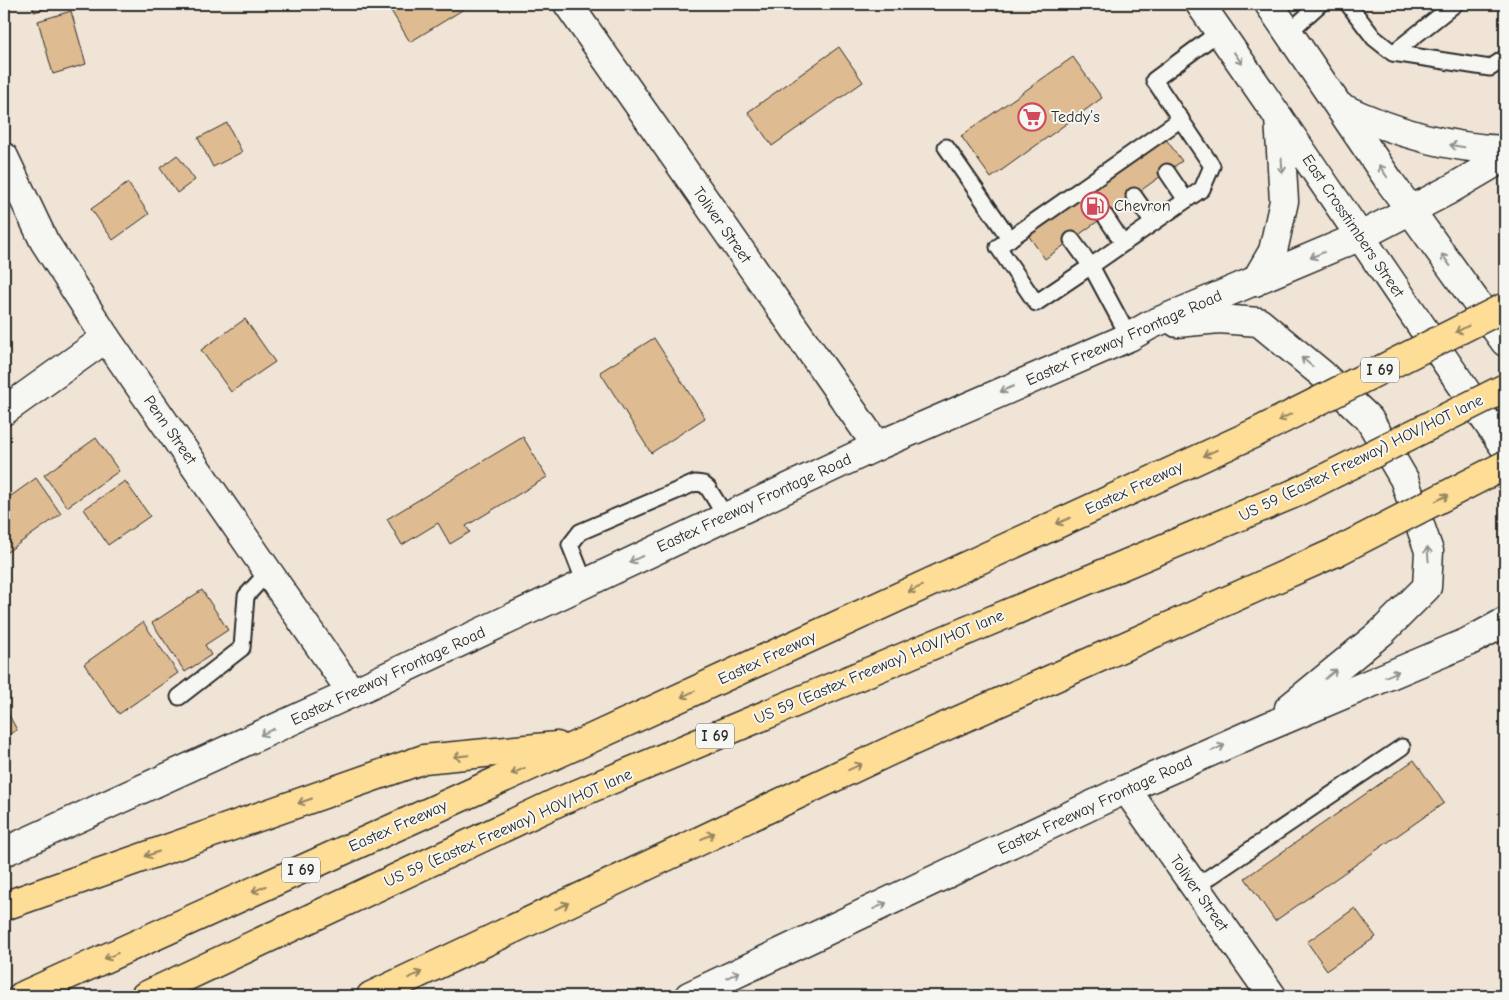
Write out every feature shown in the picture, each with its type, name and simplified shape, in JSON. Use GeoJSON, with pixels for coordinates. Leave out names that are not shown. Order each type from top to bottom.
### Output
{"type":"FeatureCollection","features":[{"type":"Feature","properties":{"kind":"highway","name":"Eastex Freeway"},"geometry":{"type":"LineString","coordinates":[[22,996],[579,744],[1254,433],[1505,307]]}},
{"type":"Feature","properties":{"kind":"highway","name":"US 59 (Eastex Freeway) HOV/HOT lane"},"geometry":{"type":"LineString","coordinates":[[145,996],[558,802],[1293,494],[1505,388]]}},
{"type":"Feature","properties":{"kind":"highway"},"geometry":{"type":"LineString","coordinates":[[371,996],[890,751],[1336,552],[1505,465]]}},
{"type":"Feature","properties":{"kind":"highway"},"geometry":{"type":"LineString","coordinates":[[4,906],[424,759],[579,744]]}},
{"type":"Feature","properties":{"kind":"main road","name":"Toliver Street"},"geometry":{"type":"LineString","coordinates":[[568,4],[877,446]]}},
{"type":"Feature","properties":{"kind":"main road","name":"East Crosstimbers Street"},"geometry":{"type":"LineString","coordinates":[[1200,4],[1505,448]]}},
{"type":"Feature","properties":{"kind":"main road"},"geometry":{"type":"LineString","coordinates":[[1269,4],[1410,211],[1505,342]]}},
{"type":"Feature","properties":{"kind":"main road"},"geometry":{"type":"LineString","coordinates":[[1340,107],[1384,127],[1406,134],[1450,145],[1505,150]]}},
{"type":"Feature","properties":{"kind":"main road"},"geometry":{"type":"LineString","coordinates":[[1255,282],[1273,251],[1284,201],[1279,118]]}},
{"type":"Feature","properties":{"kind":"main road","name":"Penn Street"},"geometry":{"type":"LineString","coordinates":[[4,157],[44,241],[106,338],[352,693]]}},
{"type":"Feature","properties":{"kind":"main road","name":"Eastex Freeway Frontage Road"},"geometry":{"type":"LineString","coordinates":[[4,852],[352,693],[877,446],[1361,236],[1449,190],[1505,157]]}},
{"type":"Feature","properties":{"kind":"main road"},"geometry":{"type":"LineString","coordinates":[[1140,331],[1220,319],[1259,322],[1322,374],[1369,419],[1404,479],[1429,551],[1427,587],[1382,632],[1267,727]]}},
{"type":"Feature","properties":{"kind":"main road"},"geometry":{"type":"LineString","coordinates":[[4,411],[106,338]]}},
{"type":"Feature","properties":{"kind":"main road","name":"Eastex Freeway Frontage Road"},"geometry":{"type":"LineString","coordinates":[[689,996],[1126,789],[1468,642],[1505,622]]}},
{"type":"Feature","properties":{"kind":"main road"},"geometry":{"type":"LineString","coordinates":[[1468,642],[1505,641]]}},
{"type":"Feature","properties":{"kind":"main road","name":"Toliver Street"},"geometry":{"type":"LineString","coordinates":[[1126,789],[1272,996]]}},
{"type":"Feature","properties":{"kind":"lane"},"geometry":{"type":"LineString","coordinates":[[1288,33],[1320,4]]}},
{"type":"Feature","properties":{"kind":"lane"},"geometry":{"type":"LineString","coordinates":[[1348,4],[1374,38],[1393,54],[1490,68],[1505,58]]}},
{"type":"Feature","properties":{"kind":"lane"},"geometry":{"type":"LineString","coordinates":[[1393,54],[1455,4]]}},
{"type":"Feature","properties":{"kind":"lane"},"geometry":{"type":"LineString","coordinates":[[1181,119],[1149,146],[1088,189],[998,247],[1036,303],[1202,189],[1212,166],[1181,119],[1154,80],[1220,32]]}},
{"type":"Feature","properties":{"kind":"lane"},"geometry":{"type":"LineString","coordinates":[[946,147],[1010,239]]}},
{"type":"Feature","properties":{"kind":"lane"},"geometry":{"type":"LineString","coordinates":[[1167,172],[1186,200]]}},
{"type":"Feature","properties":{"kind":"lane"},"geometry":{"type":"LineString","coordinates":[[1134,196],[1153,223]]}},
{"type":"Feature","properties":{"kind":"lane"},"geometry":{"type":"LineString","coordinates":[[1105,216],[1124,243]]}},
{"type":"Feature","properties":{"kind":"lane"},"geometry":{"type":"LineString","coordinates":[[1072,240],[1140,331]]}},
{"type":"Feature","properties":{"kind":"lane"},"geometry":{"type":"LineString","coordinates":[[585,583],[570,545],[580,532],[695,483],[703,484],[708,488],[726,517]]}},
{"type":"Feature","properties":{"kind":"lane"},"geometry":{"type":"LineString","coordinates":[[179,697],[242,648],[246,596],[268,572]]}},
{"type":"Feature","properties":{"kind":"lane"},"geometry":{"type":"LineString","coordinates":[[1195,887],[1402,747]]}},
{"type":"Feature","properties":{"kind":"building"},"geometry":{"type":"Polygon","coordinates":[[[32,4],[61,4],[34,12],[32,4]]]}},
{"type":"Feature","properties":{"kind":"building"},"geometry":{"type":"Polygon","coordinates":[[[400,4],[461,4],[464,9],[410,42],[390,9],[400,4]]]}},
{"type":"Feature","properties":{"kind":"building"},"geometry":{"type":"Polygon","coordinates":[[[71,11],[86,64],[53,74],[38,21],[71,11]]]}},
{"type":"Feature","properties":{"kind":"building"},"geometry":{"type":"Polygon","coordinates":[[[839,47],[863,82],[772,146],[748,112],[839,47]]]}},
{"type":"Feature","properties":{"kind":"building","name":"Teddy’s"},"geometry":{"type":"Polygon","coordinates":[[[1073,57],[1102,98],[991,178],[961,136],[1073,57]]]}},
{"type":"Feature","properties":{"kind":"building"},"geometry":{"type":"Polygon","coordinates":[[[227,123],[242,152],[213,167],[198,138],[227,123]]]}},
{"type":"Feature","properties":{"kind":"building","name":"Chevron"},"geometry":{"type":"Polygon","coordinates":[[[1165,138],[1182,161],[1045,259],[1028,235],[1165,138]]]}},
{"type":"Feature","properties":{"kind":"building"},"geometry":{"type":"Polygon","coordinates":[[[177,155],[195,180],[177,193],[160,168],[177,155]]]}},
{"type":"Feature","properties":{"kind":"building"},"geometry":{"type":"Polygon","coordinates":[[[128,183],[149,214],[113,240],[91,209],[128,183]]]}},
{"type":"Feature","properties":{"kind":"building"},"geometry":{"type":"Polygon","coordinates":[[[245,319],[275,362],[231,392],[201,350],[245,319]]]}},
{"type":"Feature","properties":{"kind":"building"},"geometry":{"type":"Polygon","coordinates":[[[654,338],[705,418],[651,453],[600,372],[654,338]]]}},
{"type":"Feature","properties":{"kind":"building"},"geometry":{"type":"Polygon","coordinates":[[[523,437],[547,477],[466,526],[470,532],[450,544],[438,523],[402,545],[387,519],[523,437]]]}},
{"type":"Feature","properties":{"kind":"building"},"geometry":{"type":"Polygon","coordinates":[[[96,438],[119,471],[67,507],[44,475],[96,438]]]}},
{"type":"Feature","properties":{"kind":"building"},"geometry":{"type":"Polygon","coordinates":[[[36,478],[61,514],[7,552],[4,547],[4,501],[36,478]]]}},
{"type":"Feature","properties":{"kind":"building"},"geometry":{"type":"Polygon","coordinates":[[[125,481],[150,516],[108,545],[84,509],[125,481]]]}},
{"type":"Feature","properties":{"kind":"building"},"geometry":{"type":"Polygon","coordinates":[[[202,590],[228,630],[205,645],[211,655],[185,672],[152,623],[202,590]]]}},
{"type":"Feature","properties":{"kind":"building"},"geometry":{"type":"Polygon","coordinates":[[[143,622],[178,673],[119,714],[84,664],[143,622]]]}},
{"type":"Feature","properties":{"kind":"building"},"geometry":{"type":"Polygon","coordinates":[[[4,706],[17,730],[4,737],[4,706]]]}},
{"type":"Feature","properties":{"kind":"building"},"geometry":{"type":"Polygon","coordinates":[[[1414,760],[1444,803],[1275,921],[1245,878],[1414,760]]]}},
{"type":"Feature","properties":{"kind":"building"},"geometry":{"type":"Polygon","coordinates":[[[1355,908],[1376,937],[1327,970],[1307,942],[1355,908]]]}},
{"type":"Feature","properties":{"kind":"building"},"geometry":{"type":"Polygon","coordinates":[[[1133,990],[1137,996],[1125,996],[1133,990]]]}},
{"type":"Feature","properties":{"kind":"place","name":"Teddy’s"},"geometry":{"type":"Point","coordinates":[1032,117]}},
{"type":"Feature","properties":{"kind":"place","name":"Chevron"},"geometry":{"type":"Point","coordinates":[1095,206]}}]}
